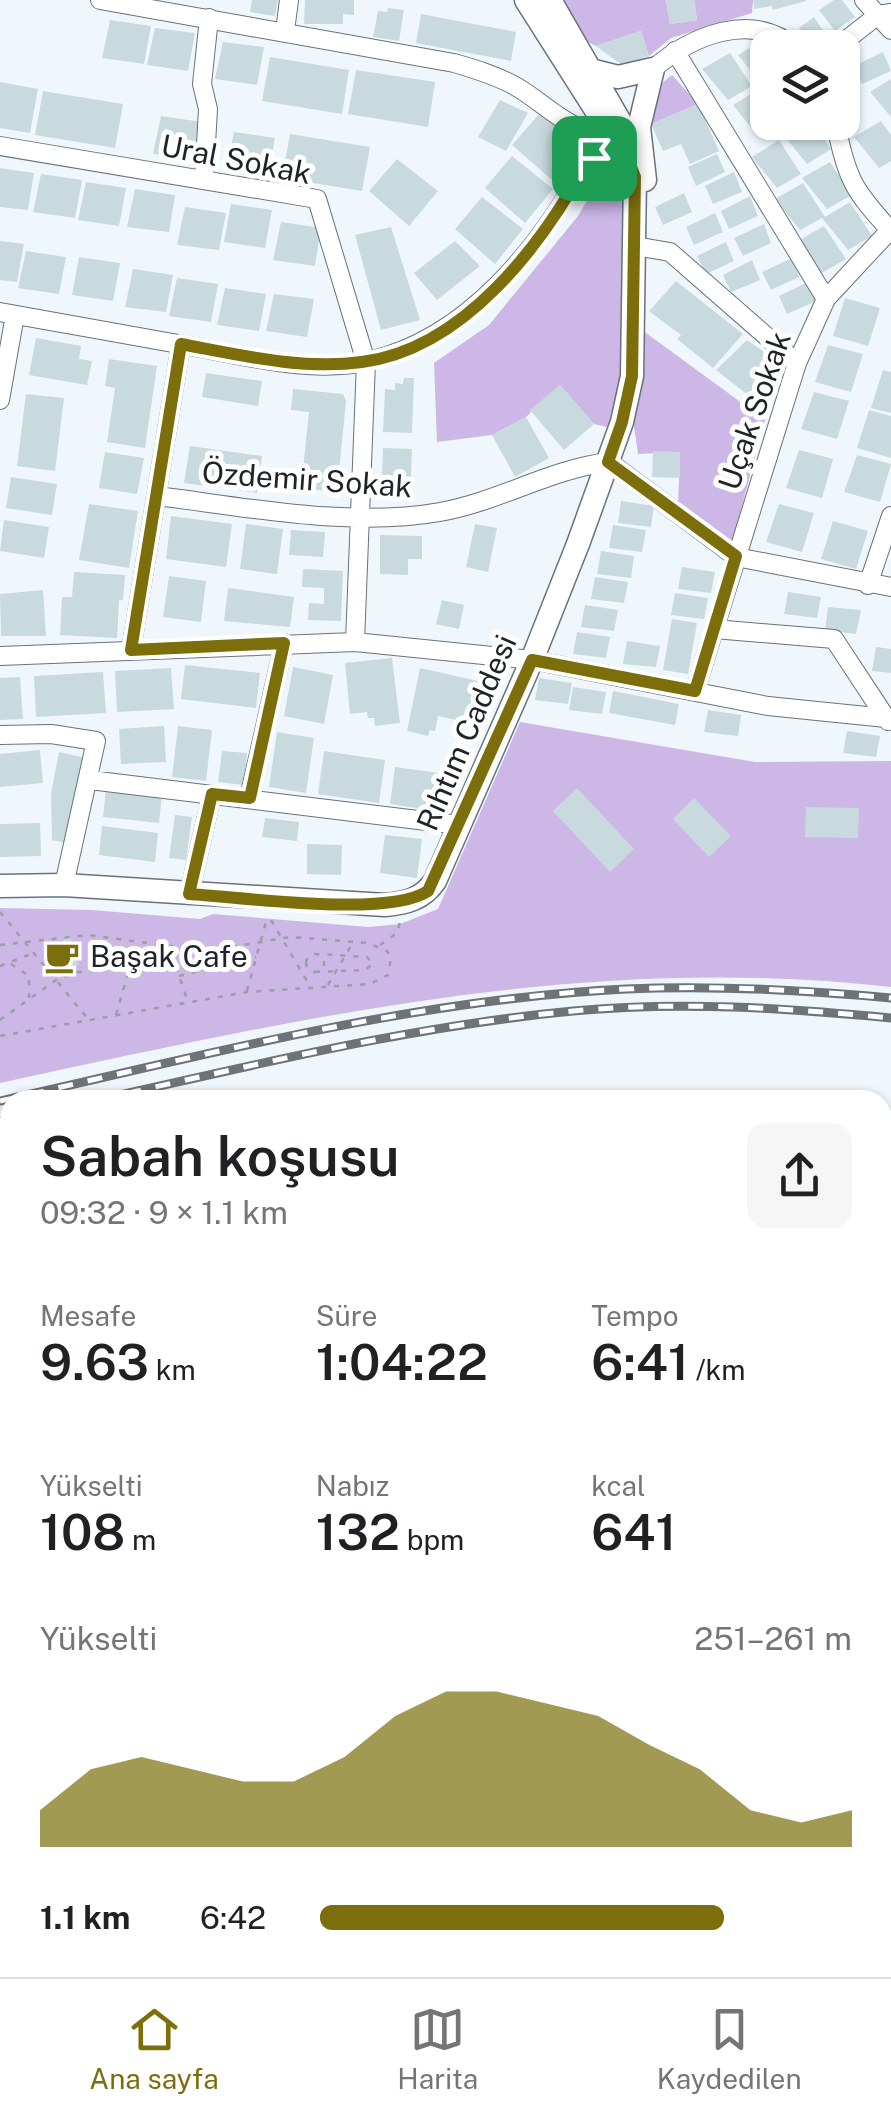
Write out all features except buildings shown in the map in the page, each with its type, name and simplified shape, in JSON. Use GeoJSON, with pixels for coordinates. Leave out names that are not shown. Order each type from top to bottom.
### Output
{"type":"FeatureCollection","features":[{"type":"Feature","properties":{"kind":"main road"},"geometry":{"type":"LineString","coordinates":[[526,0],[634,165]]}},
{"type":"Feature","properties":{"kind":"main road"},"geometry":{"type":"LineString","coordinates":[[550,0],[590,70],[605,126]]}},
{"type":"Feature","properties":{"kind":"main road"},"geometry":{"type":"LineString","coordinates":[[590,70],[618,76],[653,69]]}},
{"type":"Feature","properties":{"kind":"main road"},"geometry":{"type":"LineString","coordinates":[[588,160],[605,126],[653,69]]}},
{"type":"Feature","properties":{"kind":"main road","name":"Rıhtım Caddesi"},"geometry":{"type":"LineString","coordinates":[[0,900],[62,897],[386,917],[415,911],[434,898],[536,660],[613,465],[632,376],[640,247],[634,165],[640,117],[653,69]]}},
{"type":"Feature","properties":{"kind":"main road"},"geometry":{"type":"LineString","coordinates":[[588,160],[609,156],[634,165]]}},
{"type":"Feature","properties":{"kind":"main road","name":"Rıhtım Caddesi"},"geometry":{"type":"LineString","coordinates":[[0,886],[64,885],[362,905],[402,903],[428,891],[536,660]]}},
{"type":"Feature","properties":{"kind":"street"},"geometry":{"type":"LineString","coordinates":[[100,0],[427,57],[479,70],[520,89],[576,126],[605,126]]}},
{"type":"Feature","properties":{"kind":"street"},"geometry":{"type":"LineString","coordinates":[[285,32],[289,0]]}},
{"type":"Feature","properties":{"kind":"street"},"geometry":{"type":"LineString","coordinates":[[860,34],[887,19],[864,0]]}},
{"type":"Feature","properties":{"kind":"street"},"geometry":{"type":"LineString","coordinates":[[204,180],[208,109],[202,84],[208,18]]}},
{"type":"Feature","properties":{"kind":"street"},"geometry":{"type":"LineString","coordinates":[[653,69],[675,52],[706,37],[748,28],[761,30]]}},
{"type":"Feature","properties":{"kind":"street"},"geometry":{"type":"LineString","coordinates":[[675,52],[826,299]]}},
{"type":"Feature","properties":{"kind":"street"},"geometry":{"type":"LineString","coordinates":[[552,110],[576,112],[584,106],[586,97]]}},
{"type":"Feature","properties":{"kind":"street"},"geometry":{"type":"LineString","coordinates":[[839,140],[848,178],[891,231]]}},
{"type":"Feature","properties":{"kind":"street","name":"Ural Sokak"},"geometry":{"type":"LineString","coordinates":[[0,146],[317,199],[366,362],[355,642]]}},
{"type":"Feature","properties":{"kind":"street"},"geometry":{"type":"LineString","coordinates":[[0,400],[7,313],[300,364],[366,362],[409,348],[434,336],[476,306],[559,210],[588,160]]}},
{"type":"Feature","properties":{"kind":"street","name":"Uçak Sokak"},"geometry":{"type":"LineString","coordinates":[[695,691],[797,363],[826,299],[891,231]]}},
{"type":"Feature","properties":{"kind":"street"},"geometry":{"type":"LineString","coordinates":[[640,247],[670,252],[797,363]]}},
{"type":"Feature","properties":{"kind":"street"},"geometry":{"type":"LineString","coordinates":[[131,650],[181,344]]}},
{"type":"Feature","properties":{"kind":"street"},"geometry":{"type":"LineString","coordinates":[[613,465],[736,556],[891,588]]}},
{"type":"Feature","properties":{"kind":"street","name":"Özdemir Sokak"},"geometry":{"type":"LineString","coordinates":[[157,496],[279,512],[357,516],[442,512],[565,471],[613,465]]}},
{"type":"Feature","properties":{"kind":"street"},"geometry":{"type":"LineString","coordinates":[[868,585],[891,516]]}},
{"type":"Feature","properties":{"kind":"street"},"geometry":{"type":"LineString","coordinates":[[714,629],[834,639],[888,722]]}},
{"type":"Feature","properties":{"kind":"street"},"geometry":{"type":"LineString","coordinates":[[0,656],[355,642],[536,660],[768,706],[888,722]]}},
{"type":"Feature","properties":{"kind":"street"},"geometry":{"type":"LineString","coordinates":[[250,798],[284,643]]}},
{"type":"Feature","properties":{"kind":"street"},"geometry":{"type":"LineString","coordinates":[[0,736],[51,734],[96,741],[64,885]]}},
{"type":"Feature","properties":{"kind":"street"},"geometry":{"type":"LineString","coordinates":[[90,780],[459,825]]}},
{"type":"Feature","properties":{"kind":"street"},"geometry":{"type":"LineString","coordinates":[[189,894],[212,794]]}},
{"type":"Feature","properties":{"kind":"path"},"geometry":{"type":"LineString","coordinates":[[0,912],[88,1020]]}},
{"type":"Feature","properties":{"kind":"path"},"geometry":{"type":"LineString","coordinates":[[246,992],[268,919],[310,986]]}},
{"type":"Feature","properties":{"kind":"path"},"geometry":{"type":"LineString","coordinates":[[0,946],[88,935],[171,947],[228,950],[281,937],[368,943],[387,950],[391,958],[388,975],[370,984],[246,992],[0,1036]]}},
{"type":"Feature","properties":{"kind":"path"},"geometry":{"type":"LineString","coordinates":[[116,1015],[137,940]]}},
{"type":"Feature","properties":{"kind":"path"},"geometry":{"type":"LineString","coordinates":[[328,986],[354,942]]}},
{"type":"Feature","properties":{"kind":"path"},"geometry":{"type":"LineString","coordinates":[[171,947],[188,1002]]}},
{"type":"Feature","properties":{"kind":"path"},"geometry":{"type":"LineString","coordinates":[[0,966],[33,952]]}},
{"type":"Feature","properties":{"kind":"path"},"geometry":{"type":"LineString","coordinates":[[312,954],[346,956],[371,959],[372,967],[336,972],[307,968],[306,961],[312,954]]}},
{"type":"Feature","properties":{"kind":"path"},"geometry":{"type":"LineString","coordinates":[[315,972],[325,962],[318,954]]}},
{"type":"Feature","properties":{"kind":"path"},"geometry":{"type":"LineString","coordinates":[[179,976],[256,958]]}},
{"type":"Feature","properties":{"kind":"path"},"geometry":{"type":"LineString","coordinates":[[11,964],[29,976],[29,1000]]}},
{"type":"Feature","properties":{"kind":"path"},"geometry":{"type":"LineString","coordinates":[[0,1020],[56,980],[78,972],[176,966]]}},
{"type":"Feature","properties":{"kind":"shaded area"},"geometry":{"type":"Polygon","coordinates":[[[560,0],[666,0],[670,24],[697,20],[694,0],[753,0],[752,13],[671,38],[649,56],[641,31],[596,46],[584,40],[560,0]]]}},
{"type":"Feature","properties":{"kind":"shaded area"},"geometry":{"type":"Polygon","coordinates":[[[672,75],[698,104],[651,124],[656,88],[672,75]]]}},
{"type":"Feature","properties":{"kind":"shaded area"},"geometry":{"type":"Polygon","coordinates":[[[612,176],[624,181],[635,246],[620,430],[594,424],[560,385],[526,417],[492,435],[437,442],[434,363],[489,325],[578,216],[598,182],[612,176]]]}},
{"type":"Feature","properties":{"kind":"shaded area"},"geometry":{"type":"Polygon","coordinates":[[[642,330],[765,420],[731,547],[678,504],[680,452],[638,454],[633,419],[642,330]]]}},
{"type":"Feature","properties":{"kind":"shaded area"},"geometry":{"type":"Polygon","coordinates":[[[520,722],[755,762],[891,761],[891,987],[777,978],[664,978],[553,985],[332,1015],[0,1083],[0,908],[92,910],[200,919],[213,914],[368,927],[400,924],[438,909],[520,722]]]}},
{"type":"Feature","properties":{"kind":"railway"},"geometry":{"type":"LineString","coordinates":[[48,1090],[311,1032],[468,1004],[547,995],[693,988],[891,998]]}},
{"type":"Feature","properties":{"kind":"railway"},"geometry":{"type":"LineString","coordinates":[[142,1090],[453,1026],[573,1011],[732,1007],[891,1018]]}},
{"type":"Feature","properties":{"kind":"place","name":"Başak Cafe"},"geometry":{"type":"Point","coordinates":[62,957]}},
{"type":"Feature","properties":{"kind":"route"},"geometry":{"type":"LineString","coordinates":[[617,156],[629,162],[635,177],[632,376],[608,462],[736,556],[695,691],[532,660],[435,881],[418,898],[362,905],[189,894],[212,794],[250,798],[284,643],[131,650],[181,344],[300,364],[366,362],[409,348],[434,336],[476,306],[559,210],[588,160],[594,158],[617,156]]}}]}
